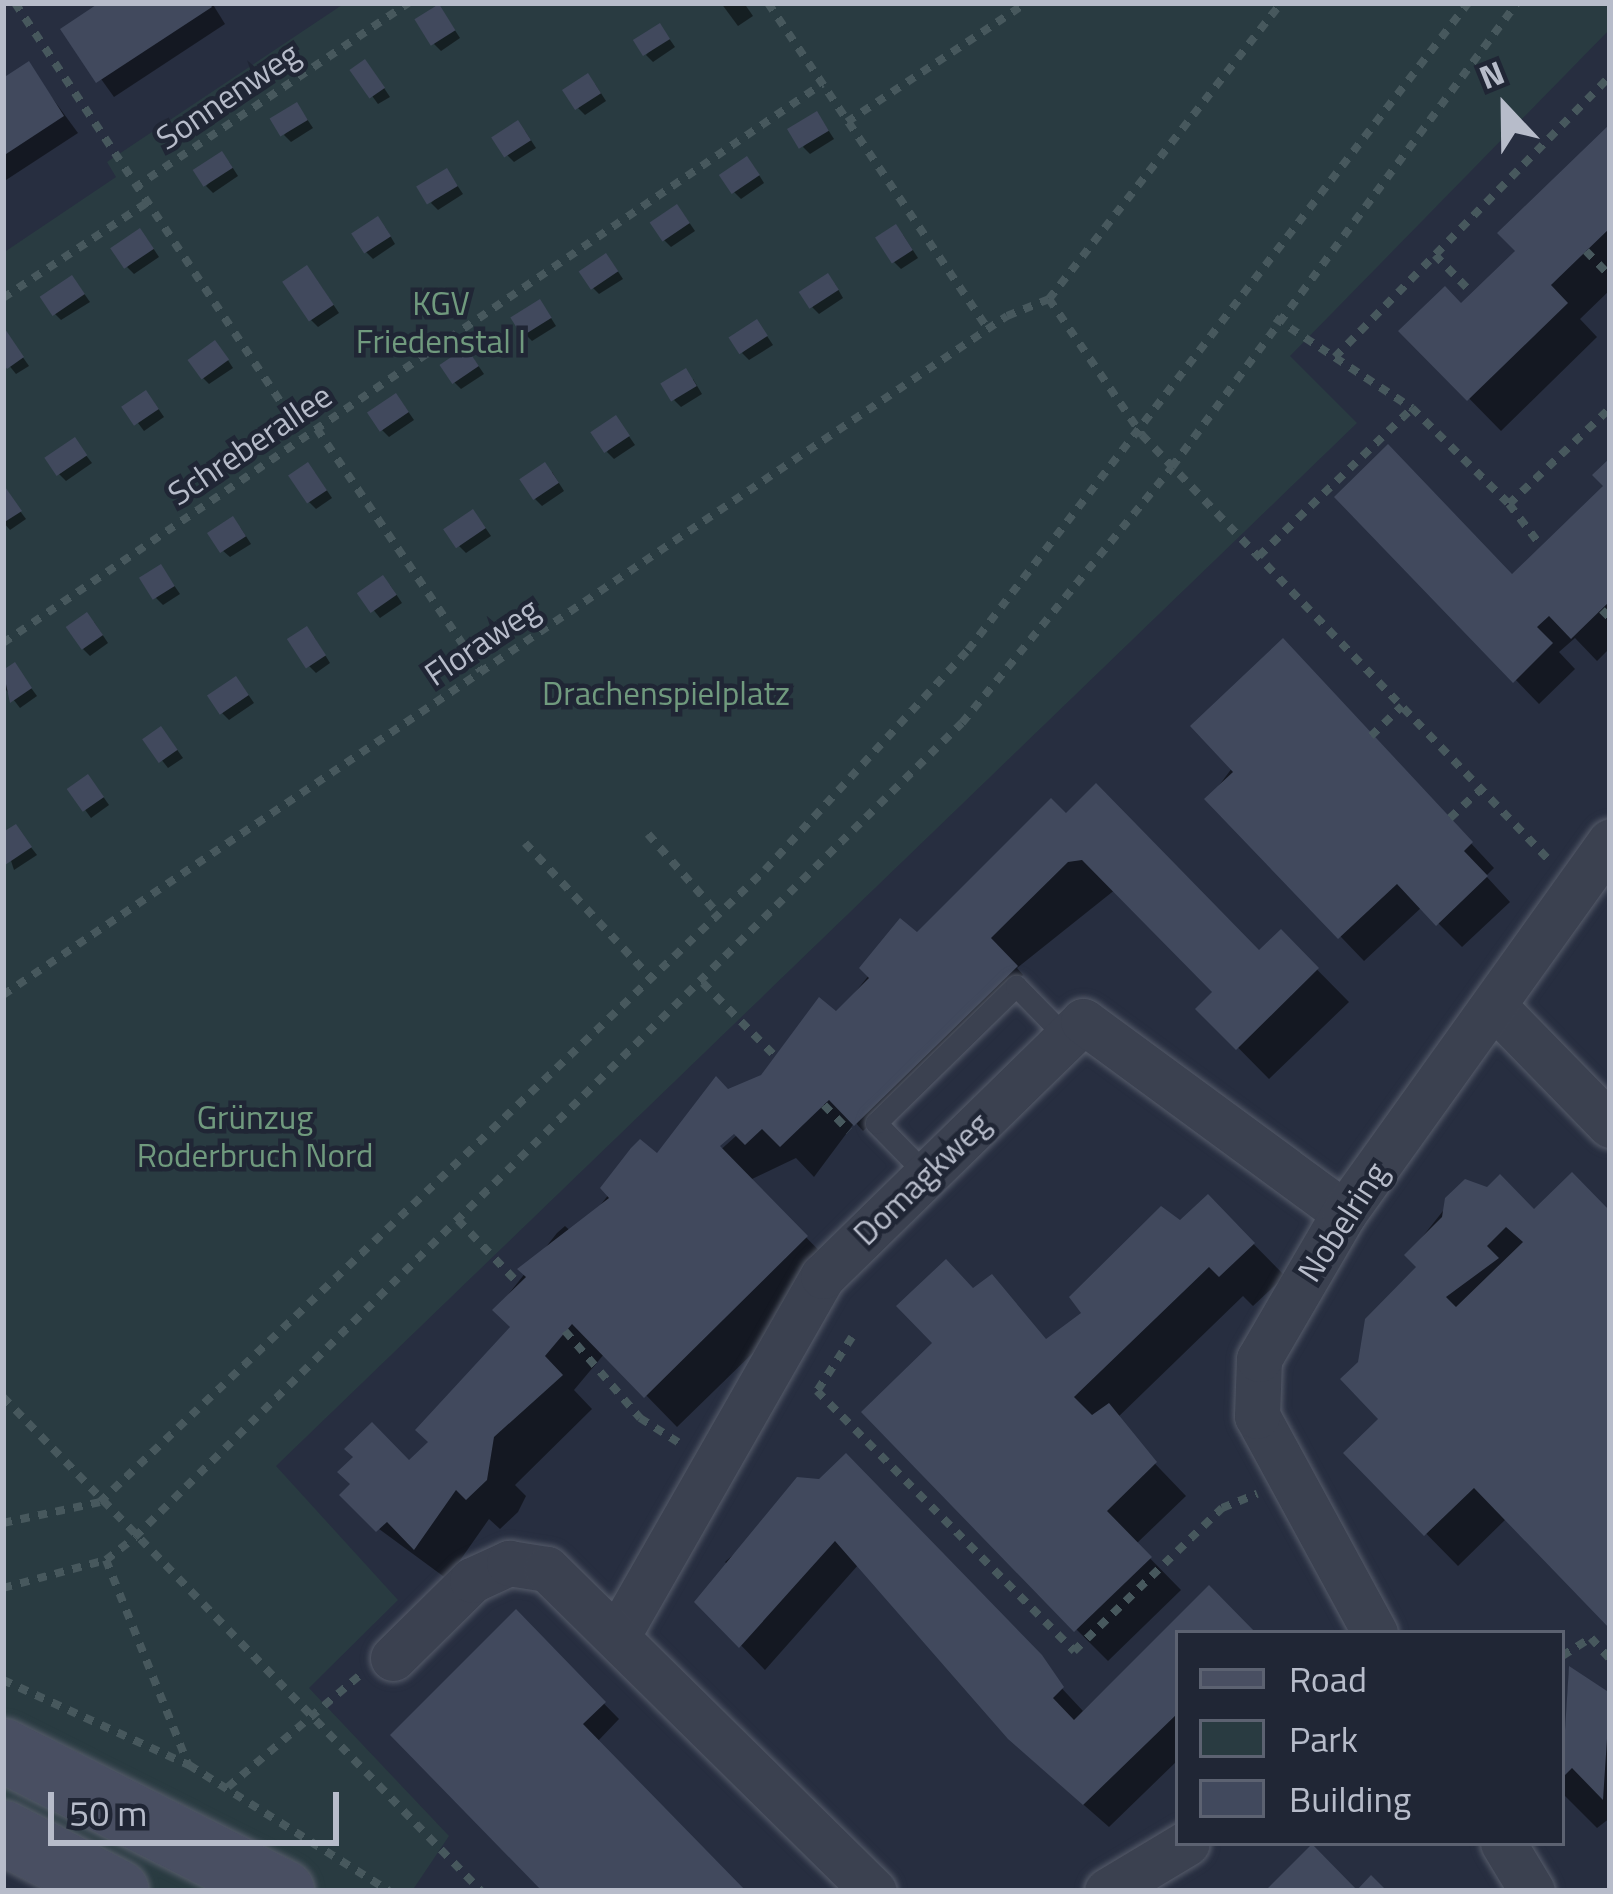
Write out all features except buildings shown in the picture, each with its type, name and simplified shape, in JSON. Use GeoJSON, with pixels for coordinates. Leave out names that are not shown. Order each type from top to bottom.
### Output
{"type":"FeatureCollection","features":[{"type":"Feature","properties":{"kind":"main road"},"geometry":{"type":"LineString","coordinates":[[3,1750],[283,1891]]}},
{"type":"Feature","properties":{"kind":"main road"},"geometry":{"type":"LineString","coordinates":[[3,1832],[118,1891]]}},
{"type":"Feature","properties":{"kind":"street","name":"Nobelring"},"geometry":{"type":"LineString","coordinates":[[1373,1630],[1286,1482],[1257,1417],[1259,1359],[1344,1213],[1610,841]]}},
{"type":"Feature","properties":{"kind":"street"},"geometry":{"type":"LineString","coordinates":[[1495,1007],[1610,1125]]}},
{"type":"Feature","properties":{"kind":"street"},"geometry":{"type":"LineString","coordinates":[[1066,1037],[1083,1021],[1344,1213]]}},
{"type":"Feature","properties":{"kind":"street","name":"Domagkweg"},"geometry":{"type":"LineString","coordinates":[[619,1633],[711,1463],[823,1276],[1066,1037]]}},
{"type":"Feature","properties":{"kind":"street"},"geometry":{"type":"LineString","coordinates":[[393,1658],[472,1580],[509,1563],[547,1569],[619,1633],[874,1891]]}},
{"type":"Feature","properties":{"kind":"street"},"geometry":{"type":"LineString","coordinates":[[1107,1891],[1182,1846]]}},
{"type":"Feature","properties":{"kind":"street"},"geometry":{"type":"LineString","coordinates":[[1505,1846],[1532,1891]]}},
{"type":"Feature","properties":{"kind":"lane"},"geometry":{"type":"LineString","coordinates":[[927,1175],[876,1123],[891,1107],[1016,986],[1066,1037]]}},
{"type":"Feature","properties":{"kind":"path"},"geometry":{"type":"LineString","coordinates":[[15,3],[304,437]]}},
{"type":"Feature","properties":{"kind":"path","name":"Sonnenweg"},"geometry":{"type":"LineString","coordinates":[[134,188],[408,3]]}},
{"type":"Feature","properties":{"kind":"path"},"geometry":{"type":"LineString","coordinates":[[768,3],[988,329]]}},
{"type":"Feature","properties":{"kind":"path"},"geometry":{"type":"LineString","coordinates":[[848,122],[1026,3]]}},
{"type":"Feature","properties":{"kind":"path"},"geometry":{"type":"LineString","coordinates":[[1281,3],[1049,299],[1142,435],[1577,889]]}},
{"type":"Feature","properties":{"kind":"path"},"geometry":{"type":"LineString","coordinates":[[3,1523],[100,1502],[718,914],[968,650],[1142,435],[1468,3]]}},
{"type":"Feature","properties":{"kind":"path"},"geometry":{"type":"LineString","coordinates":[[3,1588],[106,1560],[135,1537],[962,723],[1172,466],[1274,318],[1517,3]]}},
{"type":"Feature","properties":{"kind":"path"},"geometry":{"type":"LineString","coordinates":[[1335,357],[1610,76]]}},
{"type":"Feature","properties":{"kind":"path","name":"Schreberallee"},"geometry":{"type":"LineString","coordinates":[[3,643],[822,85]]}},
{"type":"Feature","properties":{"kind":"path"},"geometry":{"type":"LineString","coordinates":[[3,298],[145,203]]}},
{"type":"Feature","properties":{"kind":"path"},"geometry":{"type":"LineString","coordinates":[[1586,251],[1610,276]]}},
{"type":"Feature","properties":{"kind":"path"},"geometry":{"type":"LineString","coordinates":[[1435,255],[1472,293]]}},
{"type":"Feature","properties":{"kind":"path","name":"Floraweg"},"geometry":{"type":"LineString","coordinates":[[3,995],[988,329],[1049,299]]}},
{"type":"Feature","properties":{"kind":"path"},"geometry":{"type":"LineString","coordinates":[[1274,318],[1412,409],[1509,505],[1541,546]]}},
{"type":"Feature","properties":{"kind":"path"},"geometry":{"type":"LineString","coordinates":[[1509,505],[1610,408]]}},
{"type":"Feature","properties":{"kind":"path"},"geometry":{"type":"LineString","coordinates":[[1259,556],[1412,409]]}},
{"type":"Feature","properties":{"kind":"path"},"geometry":{"type":"LineString","coordinates":[[316,429],[482,671]]}},
{"type":"Feature","properties":{"kind":"path"},"geometry":{"type":"LineString","coordinates":[[1602,610],[1610,618]]}},
{"type":"Feature","properties":{"kind":"path"},"geometry":{"type":"LineString","coordinates":[[1371,736],[1402,706]]}},
{"type":"Feature","properties":{"kind":"path"},"geometry":{"type":"LineString","coordinates":[[1450,818],[1481,789]]}},
{"type":"Feature","properties":{"kind":"path"},"geometry":{"type":"LineString","coordinates":[[648,834],[718,914]]}},
{"type":"Feature","properties":{"kind":"path"},"geometry":{"type":"LineString","coordinates":[[525,843],[652,979]]}},
{"type":"Feature","properties":{"kind":"path"},"geometry":{"type":"LineString","coordinates":[[703,982],[778,1058]]}},
{"type":"Feature","properties":{"kind":"path"},"geometry":{"type":"LineString","coordinates":[[458,1220],[519,1284]]}},
{"type":"Feature","properties":{"kind":"path"},"geometry":{"type":"LineString","coordinates":[[565,1331],[640,1418],[711,1463]]}},
{"type":"Feature","properties":{"kind":"path"},"geometry":{"type":"LineString","coordinates":[[852,1336],[817,1391],[1074,1651],[1222,1508],[1286,1482]]}},
{"type":"Feature","properties":{"kind":"path"},"geometry":{"type":"LineString","coordinates":[[3,1397],[481,1891]]}},
{"type":"Feature","properties":{"kind":"path"},"geometry":{"type":"LineString","coordinates":[[106,1560],[189,1765]]}},
{"type":"Feature","properties":{"kind":"path"},"geometry":{"type":"LineString","coordinates":[[1565,1654],[1591,1638],[1610,1658]]}},
{"type":"Feature","properties":{"kind":"path"},"geometry":{"type":"LineString","coordinates":[[228,1787],[306,1714],[393,1658]]}},
{"type":"Feature","properties":{"kind":"path"},"geometry":{"type":"LineString","coordinates":[[3,1680],[189,1765],[389,1891]]}},
{"type":"Feature","properties":{"kind":"green space"},"geometry":{"type":"Polygon","coordinates":[[[345,3],[1610,3],[1610,29],[1290,356],[1357,423],[276,1466],[398,1600],[309,1688],[449,1836],[412,1891],[117,1891],[3,1832],[3,253],[116,177],[107,162],[345,3]]]}},
{"type":"Feature","properties":{"kind":"park label","name":"KGV Friedenstal I"},"geometry":{"type":"Point","coordinates":[441,323]}},
{"type":"Feature","properties":{"kind":"park label","name":"Drachenspielplatz"},"geometry":{"type":"Point","coordinates":[666,694]}},
{"type":"Feature","properties":{"kind":"park label","name":"Grünzug Roderbruch Nord"},"geometry":{"type":"Point","coordinates":[255,1137]}}]}
